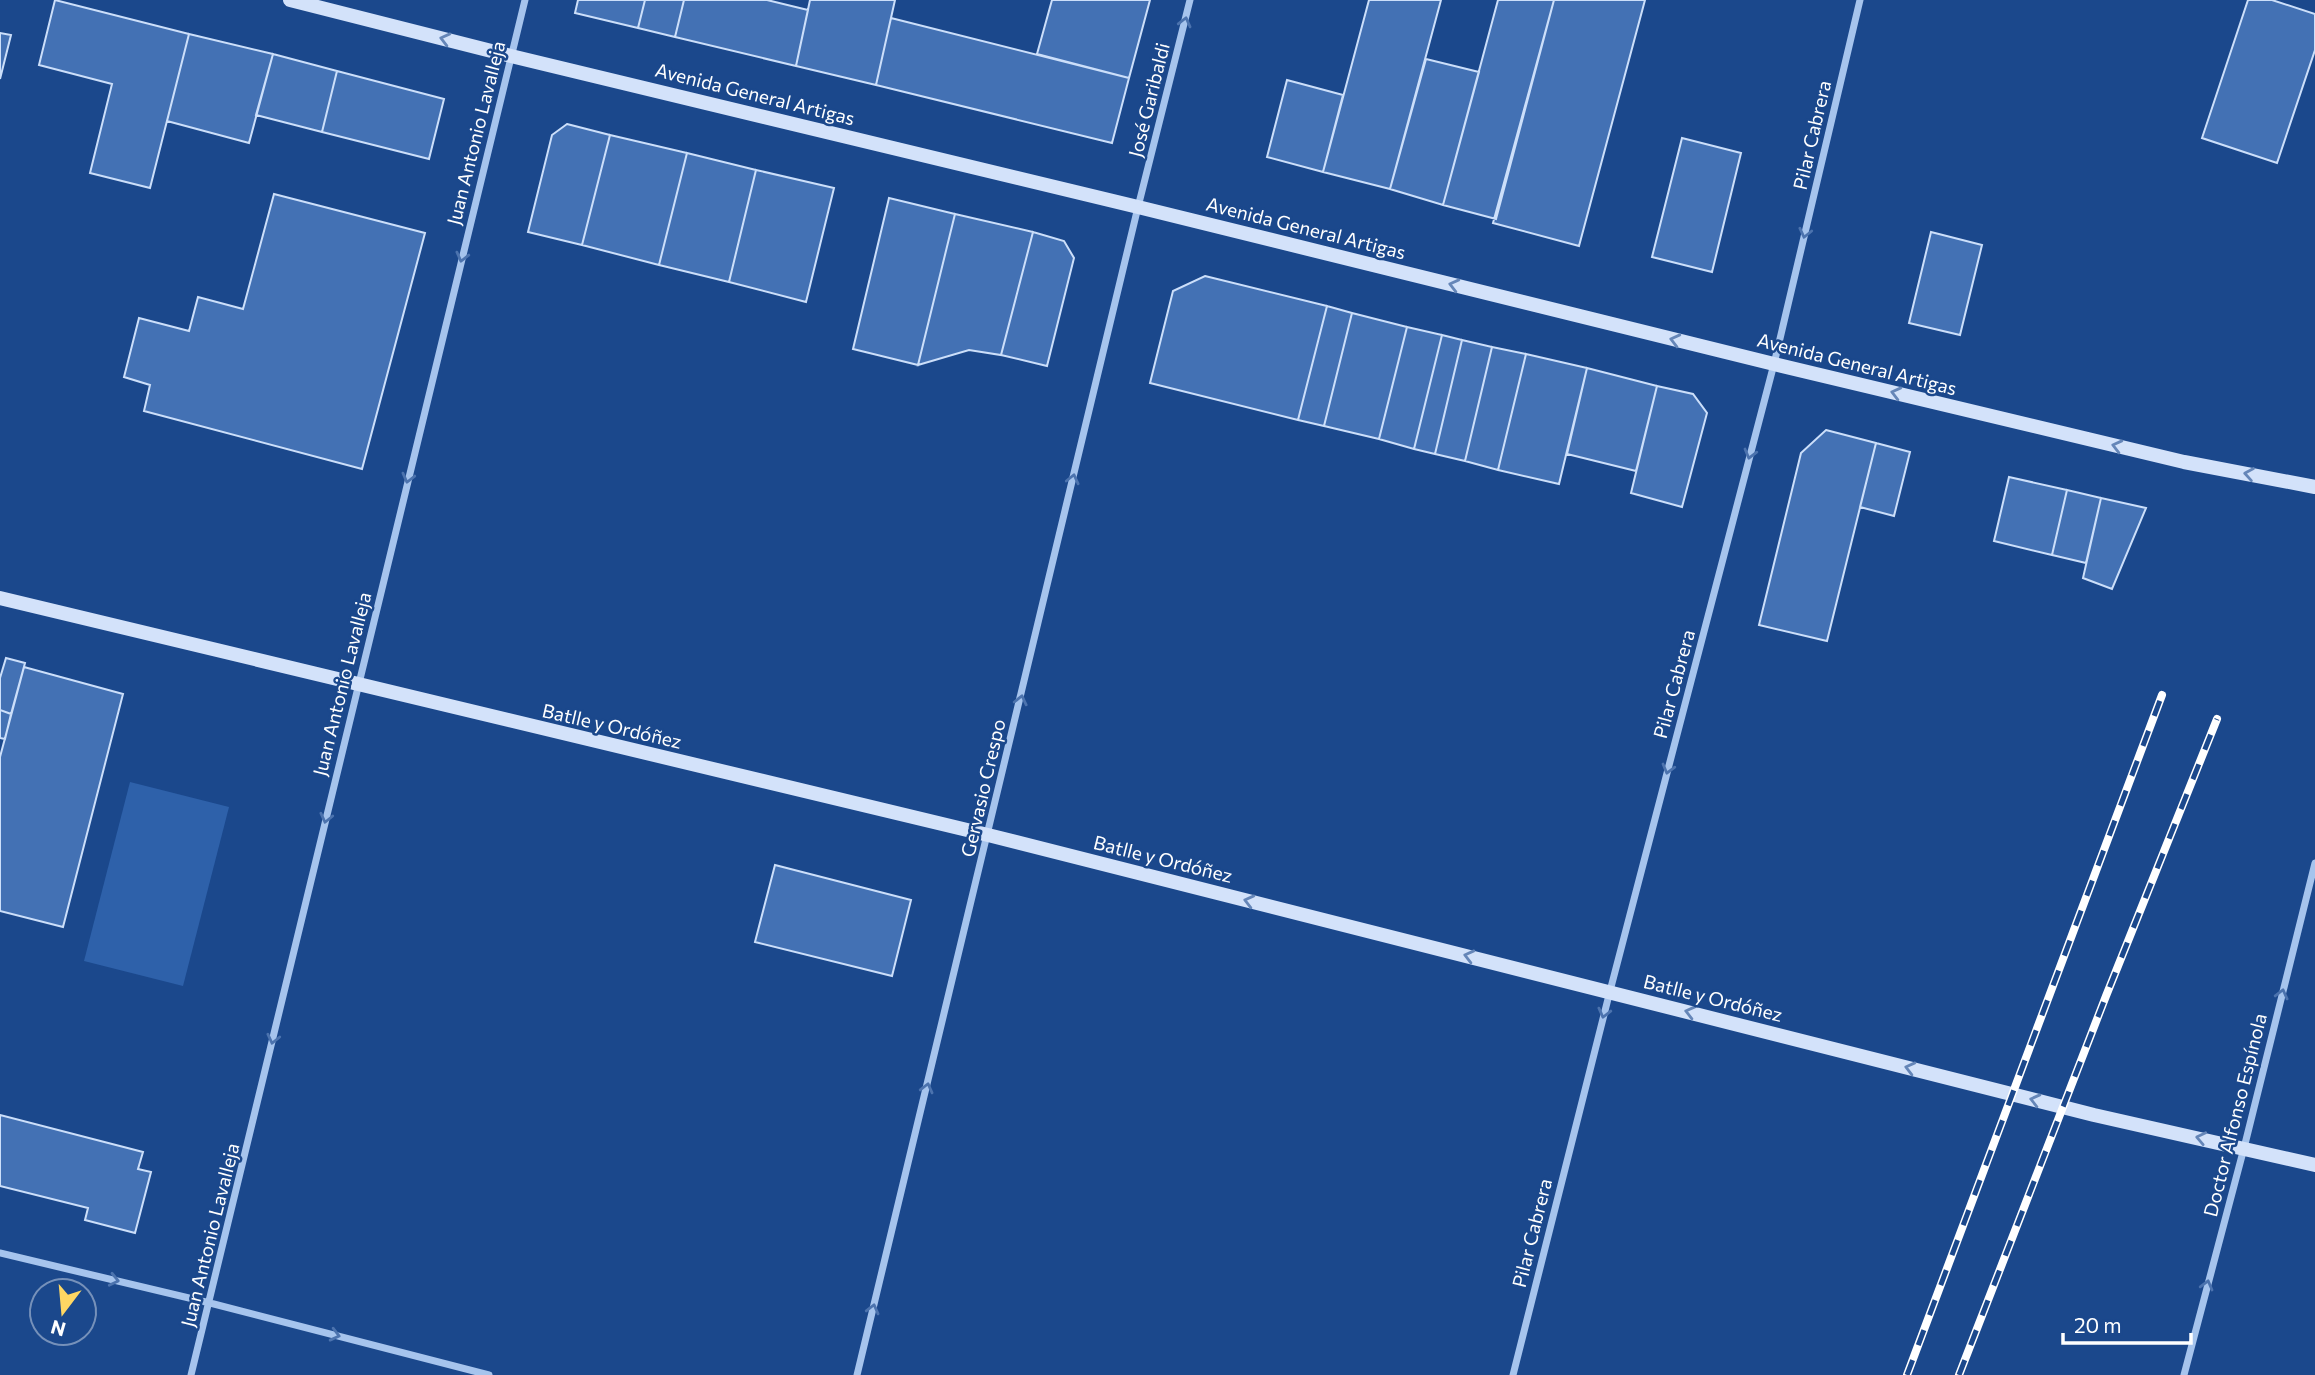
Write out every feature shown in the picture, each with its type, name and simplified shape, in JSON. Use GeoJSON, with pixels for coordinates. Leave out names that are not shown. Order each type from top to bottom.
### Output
{"type":"FeatureCollection","features":[{"type":"Feature","properties":{"kind":"street","name":"Avenida General Artigas"},"geometry":{"type":"LineString","coordinates":[[290,0],[1774,364],[2183,462],[2315,486]]}},
{"type":"Feature","properties":{"kind":"street","name":"Juan Antonio Lavalleja"},"geometry":{"type":"LineString","coordinates":[[191,1375],[525,0]]}},
{"type":"Feature","properties":{"kind":"street","name":"José Garibaldi"},"geometry":{"type":"LineString","coordinates":[[1138,207],[1190,0]]}},
{"type":"Feature","properties":{"kind":"street","name":"Pilar Cabrera"},"geometry":{"type":"LineString","coordinates":[[1513,1375],[1609,991],[1774,364],[1860,0]]}},
{"type":"Feature","properties":{"kind":"street","name":"Gervasio Crespo"},"geometry":{"type":"LineString","coordinates":[[856,1375],[1138,207]]}},
{"type":"Feature","properties":{"kind":"street","name":"Batlle y Ordóñez"},"geometry":{"type":"LineString","coordinates":[[0,598],[988,835],[2094,1115],[2315,1165]]}},
{"type":"Feature","properties":{"kind":"street","name":"Doctor Alfonso Espínola"},"geometry":{"type":"LineString","coordinates":[[2184,1375],[2315,863]]}},
{"type":"Feature","properties":{"kind":"street"},"geometry":{"type":"LineString","coordinates":[[0,1253],[210,1303],[489,1375]]}},
{"type":"Feature","properties":{"kind":"shaded area"},"geometry":{"type":"Polygon","coordinates":[[[130,782],[229,807],[183,986],[84,961],[130,782]]]}},
{"type":"Feature","properties":{"kind":"building"},"geometry":{"type":"Polygon","coordinates":[[[55,0],[189,34],[150,188],[90,173],[112,84],[39,65],[55,0]]]}},
{"type":"Feature","properties":{"kind":"building"},"geometry":{"type":"Polygon","coordinates":[[[578,0],[645,0],[638,28],[575,13],[578,0]]]}},
{"type":"Feature","properties":{"kind":"building"},"geometry":{"type":"Polygon","coordinates":[[[645,0],[684,0],[675,37],[638,28],[645,0]]]}},
{"type":"Feature","properties":{"kind":"building"},"geometry":{"type":"Polygon","coordinates":[[[684,0],[767,0],[808,10],[796,66],[675,37],[684,0]]]}},
{"type":"Feature","properties":{"kind":"building"},"geometry":{"type":"Polygon","coordinates":[[[810,0],[895,0],[876,85],[796,66],[810,0]]]}},
{"type":"Feature","properties":{"kind":"building"},"geometry":{"type":"Polygon","coordinates":[[[1052,0],[1150,0],[1129,78],[1037,54],[1052,0]]]}},
{"type":"Feature","properties":{"kind":"building"},"geometry":{"type":"Polygon","coordinates":[[[1369,0],[1441,0],[1390,189],[1323,172],[1369,0]]]}},
{"type":"Feature","properties":{"kind":"building"},"geometry":{"type":"Polygon","coordinates":[[[1498,0],[1554,0],[1496,219],[1443,205],[1498,0]]]}},
{"type":"Feature","properties":{"kind":"building"},"geometry":{"type":"Polygon","coordinates":[[[1554,0],[1645,0],[1579,246],[1493,223],[1554,0]]]}},
{"type":"Feature","properties":{"kind":"building"},"geometry":{"type":"Polygon","coordinates":[[[2248,0],[2272,0],[2315,14],[2315,50],[2277,163],[2202,138],[2248,0]]]}},
{"type":"Feature","properties":{"kind":"building"},"geometry":{"type":"Polygon","coordinates":[[[891,18],[1129,78],[1112,143],[876,85],[891,18]]]}},
{"type":"Feature","properties":{"kind":"building"},"geometry":{"type":"Polygon","coordinates":[[[0,33],[11,35],[0,79],[0,33]]]}},
{"type":"Feature","properties":{"kind":"building"},"geometry":{"type":"Polygon","coordinates":[[[189,34],[273,54],[249,143],[167,121],[189,34]]]}},
{"type":"Feature","properties":{"kind":"building"},"geometry":{"type":"Polygon","coordinates":[[[273,54],[337,71],[322,132],[256,115],[273,54]]]}},
{"type":"Feature","properties":{"kind":"building"},"geometry":{"type":"Polygon","coordinates":[[[1426,59],[1479,72],[1443,205],[1390,189],[1426,59]]]}},
{"type":"Feature","properties":{"kind":"building"},"geometry":{"type":"Polygon","coordinates":[[[337,71],[444,99],[429,159],[322,132],[337,71]]]}},
{"type":"Feature","properties":{"kind":"building"},"geometry":{"type":"Polygon","coordinates":[[[1287,80],[1343,95],[1323,172],[1267,157],[1287,80]]]}},
{"type":"Feature","properties":{"kind":"building"},"geometry":{"type":"Polygon","coordinates":[[[567,124],[610,135],[582,245],[528,232],[552,135],[567,124]]]}},
{"type":"Feature","properties":{"kind":"building"},"geometry":{"type":"Polygon","coordinates":[[[610,135],[687,153],[659,265],[582,245],[610,135]]]}},
{"type":"Feature","properties":{"kind":"building"},"geometry":{"type":"Polygon","coordinates":[[[1682,138],[1741,153],[1712,272],[1652,257],[1682,138]]]}},
{"type":"Feature","properties":{"kind":"building"},"geometry":{"type":"Polygon","coordinates":[[[687,153],[756,170],[729,282],[659,265],[687,153]]]}},
{"type":"Feature","properties":{"kind":"building"},"geometry":{"type":"Polygon","coordinates":[[[756,170],[834,188],[806,302],[729,282],[756,170]]]}},
{"type":"Feature","properties":{"kind":"building"},"geometry":{"type":"Polygon","coordinates":[[[274,194],[425,233],[362,469],[144,411],[150,385],[124,377],[139,318],[189,331],[198,297],[243,309],[274,194]]]}},
{"type":"Feature","properties":{"kind":"building"},"geometry":{"type":"Polygon","coordinates":[[[889,198],[955,214],[918,365],[853,349],[889,198]]]}},
{"type":"Feature","properties":{"kind":"building"},"geometry":{"type":"Polygon","coordinates":[[[955,214],[1033,232],[1001,355],[969,350],[918,365],[955,214]]]}},
{"type":"Feature","properties":{"kind":"building"},"geometry":{"type":"Polygon","coordinates":[[[1033,232],[1064,241],[1074,258],[1047,366],[1001,355],[1033,232]]]}},
{"type":"Feature","properties":{"kind":"building"},"geometry":{"type":"Polygon","coordinates":[[[1931,232],[1982,245],[1960,335],[1909,323],[1931,232]]]}},
{"type":"Feature","properties":{"kind":"building"},"geometry":{"type":"Polygon","coordinates":[[[1205,276],[1327,306],[1298,420],[1150,383],[1173,291],[1205,276]]]}},
{"type":"Feature","properties":{"kind":"building"},"geometry":{"type":"Polygon","coordinates":[[[1327,306],[1352,313],[1324,426],[1298,420],[1327,306]]]}},
{"type":"Feature","properties":{"kind":"building"},"geometry":{"type":"Polygon","coordinates":[[[1352,313],[1407,327],[1379,439],[1324,426],[1352,313]]]}},
{"type":"Feature","properties":{"kind":"building"},"geometry":{"type":"Polygon","coordinates":[[[1407,327],[1442,335],[1414,449],[1379,439],[1407,327]]]}},
{"type":"Feature","properties":{"kind":"building"},"geometry":{"type":"Polygon","coordinates":[[[1442,335],[1462,340],[1435,454],[1414,449],[1442,335]]]}},
{"type":"Feature","properties":{"kind":"building"},"geometry":{"type":"Polygon","coordinates":[[[1462,340],[1492,347],[1465,461],[1435,454],[1462,340]]]}},
{"type":"Feature","properties":{"kind":"building"},"geometry":{"type":"Polygon","coordinates":[[[1492,347],[1526,354],[1498,470],[1465,461],[1492,347]]]}},
{"type":"Feature","properties":{"kind":"building"},"geometry":{"type":"Polygon","coordinates":[[[1526,354],[1587,368],[1559,484],[1498,470],[1526,354]]]}},
{"type":"Feature","properties":{"kind":"building"},"geometry":{"type":"Polygon","coordinates":[[[1587,368],[1657,386],[1636,471],[1567,454],[1587,368]]]}},
{"type":"Feature","properties":{"kind":"building"},"geometry":{"type":"Polygon","coordinates":[[[1657,386],[1693,394],[1707,413],[1682,507],[1631,493],[1657,386]]]}},
{"type":"Feature","properties":{"kind":"building"},"geometry":{"type":"Polygon","coordinates":[[[1826,430],[1876,443],[1827,641],[1759,625],[1801,453],[1826,430]]]}},
{"type":"Feature","properties":{"kind":"building"},"geometry":{"type":"Polygon","coordinates":[[[1876,443],[1910,452],[1894,516],[1860,507],[1876,443]]]}},
{"type":"Feature","properties":{"kind":"building"},"geometry":{"type":"Polygon","coordinates":[[[2009,477],[2067,490],[2052,555],[1994,541],[2009,477]]]}},
{"type":"Feature","properties":{"kind":"building"},"geometry":{"type":"Polygon","coordinates":[[[2067,490],[2101,498],[2086,563],[2052,555],[2067,490]]]}},
{"type":"Feature","properties":{"kind":"building"},"geometry":{"type":"Polygon","coordinates":[[[2101,498],[2146,508],[2112,589],[2083,578],[2101,498]]]}},
{"type":"Feature","properties":{"kind":"building"},"geometry":{"type":"Polygon","coordinates":[[[6,658],[25,663],[11,714],[0,710],[0,678],[6,658]]]}},
{"type":"Feature","properties":{"kind":"building"},"geometry":{"type":"Polygon","coordinates":[[[24,667],[123,694],[63,927],[0,911],[0,757],[24,667]]]}},
{"type":"Feature","properties":{"kind":"building"},"geometry":{"type":"Polygon","coordinates":[[[0,710],[11,714],[5,739],[0,738],[0,710]]]}},
{"type":"Feature","properties":{"kind":"building"},"geometry":{"type":"Polygon","coordinates":[[[775,865],[911,900],[892,976],[755,942],[775,865]]]}},
{"type":"Feature","properties":{"kind":"building"},"geometry":{"type":"Polygon","coordinates":[[[0,1115],[143,1152],[138,1169],[151,1172],[135,1233],[85,1220],[88,1208],[0,1186],[0,1115]]]}},
{"type":"Feature","properties":{"kind":"railway"},"geometry":{"type":"LineString","coordinates":[[1907,1375],[2162,695]]}},
{"type":"Feature","properties":{"kind":"railway"},"geometry":{"type":"LineString","coordinates":[[1959,1375],[2217,719]]}}]}
